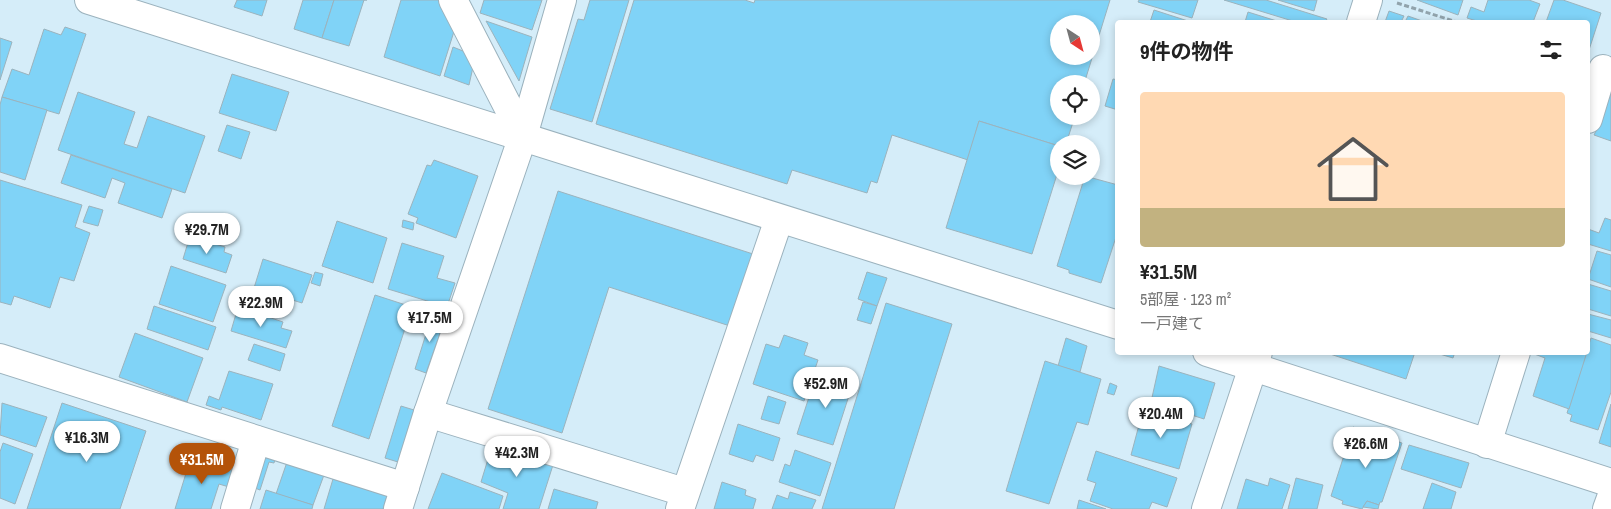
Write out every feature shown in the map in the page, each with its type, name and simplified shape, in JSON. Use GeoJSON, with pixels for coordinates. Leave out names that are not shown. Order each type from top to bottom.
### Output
{"type":"FeatureCollection","features":[{"type":"Feature","properties":{"kind":"street"},"geometry":{"type":"LineString","coordinates":[[89,0],[1115,324]]}},
{"type":"Feature","properties":{"kind":"street"},"geometry":{"type":"LineString","coordinates":[[453,0],[523,136]]}},
{"type":"Feature","properties":{"kind":"street"},"geometry":{"type":"LineString","coordinates":[[0,358],[256,440],[401,498],[428,413],[523,136],[562,0]]}},
{"type":"Feature","properties":{"kind":"street"},"geometry":{"type":"LineString","coordinates":[[1361,20],[1368,0]]}},
{"type":"Feature","properties":{"kind":"street"},"geometry":{"type":"LineString","coordinates":[[1590,112],[1603,69]]}},
{"type":"Feature","properties":{"kind":"street"},"geometry":{"type":"LineString","coordinates":[[428,413],[682,500],[779,219]]}},
{"type":"Feature","properties":{"kind":"street"},"geometry":{"type":"LineString","coordinates":[[1225,355],[1255,360],[1488,444],[1611,483]]}},
{"type":"Feature","properties":{"kind":"street"},"geometry":{"type":"LineString","coordinates":[[1488,444],[1515,355]]}},
{"type":"Feature","properties":{"kind":"street"},"geometry":{"type":"LineString","coordinates":[[1206,509],[1255,360]]}},
{"type":"Feature","properties":{"kind":"street"},"geometry":{"type":"LineString","coordinates":[[235,509],[256,440]]}},
{"type":"Feature","properties":{"kind":"street"},"geometry":{"type":"LineString","coordinates":[[1607,509],[1611,498]]}},
{"type":"Feature","properties":{"kind":"path"},"geometry":{"type":"LineString","coordinates":[[1396,3],[1451,20]]}},
{"type":"Feature","properties":{"kind":"building"},"geometry":{"type":"Polygon","coordinates":[[[237,0],[267,0],[262,16],[234,7],[237,0]]]}},
{"type":"Feature","properties":{"kind":"building"},"geometry":{"type":"Polygon","coordinates":[[[303,0],[334,0],[322,38],[294,29],[303,0]]]}},
{"type":"Feature","properties":{"kind":"building"},"geometry":{"type":"Polygon","coordinates":[[[334,0],[364,0],[349,46],[322,38],[334,0]]]}},
{"type":"Feature","properties":{"kind":"building"},"geometry":{"type":"Polygon","coordinates":[[[401,0],[442,0],[456,25],[440,76],[384,57],[401,0]]]}},
{"type":"Feature","properties":{"kind":"building"},"geometry":{"type":"Polygon","coordinates":[[[484,0],[542,0],[532,30],[480,13],[484,0]]]}},
{"type":"Feature","properties":{"kind":"building"},"geometry":{"type":"Polygon","coordinates":[[[590,0],[629,0],[592,122],[550,109],[578,19],[584,20],[590,0]]]}},
{"type":"Feature","properties":{"kind":"building"},"geometry":{"type":"Polygon","coordinates":[[[634,0],[745,0],[754,3],[755,0],[1110,0],[1100,32],[1100,15],[1050,15],[1050,65],[1090,65],[1087,75],[1050,75],[1050,125],[1072,125],[1069,135],[1050,135],[1050,143],[979,121],[968,160],[892,135],[877,183],[871,181],[867,193],[792,170],[787,184],[596,124],[634,0]]]}},
{"type":"Feature","properties":{"kind":"building"},"geometry":{"type":"Polygon","coordinates":[[[1139,0],[1198,0],[1192,18],[1138,2],[1139,0]]]}},
{"type":"Feature","properties":{"kind":"building"},"geometry":{"type":"Polygon","coordinates":[[[1224,0],[1266,0],[1327,19],[1289,20],[1224,0]]]}},
{"type":"Feature","properties":{"kind":"building"},"geometry":{"type":"Polygon","coordinates":[[[1278,0],[1317,0],[1314,11],[1278,0]]]}},
{"type":"Feature","properties":{"kind":"building"},"geometry":{"type":"Polygon","coordinates":[[[1417,0],[1463,0],[1458,15],[1417,0]]]}},
{"type":"Feature","properties":{"kind":"building"},"geometry":{"type":"Polygon","coordinates":[[[1488,0],[1529,0],[1540,4],[1534,20],[1474,20],[1467,18],[1471,7],[1484,12],[1488,0]]]}},
{"type":"Feature","properties":{"kind":"building"},"geometry":{"type":"Polygon","coordinates":[[[1554,0],[1563,0],[1601,13],[1590,47],[1590,20],[1547,20],[1554,0]]]}},
{"type":"Feature","properties":{"kind":"building"},"geometry":{"type":"Polygon","coordinates":[[[1154,10],[1185,20],[1151,20],[1154,10]]]}},
{"type":"Feature","properties":{"kind":"building"},"geometry":{"type":"Polygon","coordinates":[[[1389,11],[1404,16],[1402,20],[1386,20],[1389,11]]]}},
{"type":"Feature","properties":{"kind":"building"},"geometry":{"type":"Polygon","coordinates":[[[1248,12],[1274,20],[1246,20],[1248,12]]]}},
{"type":"Feature","properties":{"kind":"building"},"geometry":{"type":"Polygon","coordinates":[[[1408,16],[1419,20],[1406,20],[1408,16]]]}},
{"type":"Feature","properties":{"kind":"building"},"geometry":{"type":"Polygon","coordinates":[[[486,21],[532,37],[519,81],[486,21]]]}},
{"type":"Feature","properties":{"kind":"building"},"geometry":{"type":"Polygon","coordinates":[[[65,27],[86,34],[59,114],[2,97],[12,69],[29,75],[44,29],[61,35],[65,27]]]}},
{"type":"Feature","properties":{"kind":"building"},"geometry":{"type":"Polygon","coordinates":[[[0,38],[12,42],[0,80],[0,38]]]}},
{"type":"Feature","properties":{"kind":"building"},"geometry":{"type":"Polygon","coordinates":[[[453,47],[468,53],[473,67],[469,85],[444,76],[453,47]]]}},
{"type":"Feature","properties":{"kind":"building"},"geometry":{"type":"Polygon","coordinates":[[[232,74],[289,92],[276,131],[219,113],[232,74]]]}},
{"type":"Feature","properties":{"kind":"building"},"geometry":{"type":"Polygon","coordinates":[[[1113,79],[1115,79],[1115,109],[1105,106],[1113,79]]]}},
{"type":"Feature","properties":{"kind":"building"},"geometry":{"type":"Polygon","coordinates":[[[78,92],[135,112],[124,144],[137,148],[148,116],[205,136],[185,193],[58,150],[78,92]]]}},
{"type":"Feature","properties":{"kind":"building"},"geometry":{"type":"Polygon","coordinates":[[[1611,93],[1611,141],[1594,135],[1596,131],[1591,130],[1602,97],[1609,99],[1611,93]]]}},
{"type":"Feature","properties":{"kind":"building"},"geometry":{"type":"Polygon","coordinates":[[[2,97],[47,110],[25,180],[0,172],[0,105],[2,97]]]}},
{"type":"Feature","properties":{"kind":"building"},"geometry":{"type":"Polygon","coordinates":[[[979,121],[1050,143],[1050,185],[1054,185],[1032,254],[946,228],[979,121]]]}},
{"type":"Feature","properties":{"kind":"building"},"geometry":{"type":"Polygon","coordinates":[[[227,125],[250,132],[241,159],[218,151],[227,125]]]}},
{"type":"Feature","properties":{"kind":"building"},"geometry":{"type":"Polygon","coordinates":[[[71,155],[172,189],[162,218],[118,203],[125,183],[112,178],[105,198],[61,183],[71,155]]]}},
{"type":"Feature","properties":{"kind":"building"},"geometry":{"type":"Polygon","coordinates":[[[434,160],[478,176],[456,238],[416,223],[418,218],[408,214],[427,165],[431,166],[434,160]]]}},
{"type":"Feature","properties":{"kind":"building"},"geometry":{"type":"Polygon","coordinates":[[[0,180],[82,205],[75,227],[90,233],[74,281],[60,277],[50,308],[14,296],[11,305],[0,302],[0,180]]]}},
{"type":"Feature","properties":{"kind":"building"},"geometry":{"type":"Polygon","coordinates":[[[1100,180],[1115,184],[1115,240],[1101,283],[1069,273],[1069,270],[1057,266],[1082,185],[1100,185],[1100,180]]]}},
{"type":"Feature","properties":{"kind":"building"},"geometry":{"type":"Polygon","coordinates":[[[558,191],[753,254],[730,326],[609,287],[562,433],[488,409],[558,191]]]}},
{"type":"Feature","properties":{"kind":"building"},"geometry":{"type":"Polygon","coordinates":[[[89,206],[103,210],[98,226],[83,222],[89,206]]]}},
{"type":"Feature","properties":{"kind":"building"},"geometry":{"type":"Polygon","coordinates":[[[1605,218],[1611,220],[1611,251],[1590,245],[1590,230],[1599,233],[1605,218]]]}},
{"type":"Feature","properties":{"kind":"building"},"geometry":{"type":"Polygon","coordinates":[[[403,220],[414,223],[413,230],[402,227],[403,220]]]}},
{"type":"Feature","properties":{"kind":"building"},"geometry":{"type":"Polygon","coordinates":[[[337,221],[387,238],[373,283],[322,266],[337,221]]]}},
{"type":"Feature","properties":{"kind":"building"},"geometry":{"type":"Polygon","coordinates":[[[190,236],[225,247],[224,252],[232,255],[226,273],[183,259],[190,236]]]}},
{"type":"Feature","properties":{"kind":"building"},"geometry":{"type":"Polygon","coordinates":[[[402,243],[444,256],[437,278],[455,283],[447,307],[388,289],[402,243]]]}},
{"type":"Feature","properties":{"kind":"building"},"geometry":{"type":"Polygon","coordinates":[[[1597,251],[1611,255],[1611,287],[1590,280],[1590,273],[1597,251]]]}},
{"type":"Feature","properties":{"kind":"building"},"geometry":{"type":"Polygon","coordinates":[[[263,259],[312,275],[302,303],[254,288],[263,259]]]}},
{"type":"Feature","properties":{"kind":"building"},"geometry":{"type":"Polygon","coordinates":[[[171,266],[226,285],[213,322],[159,304],[171,266]]]}},
{"type":"Feature","properties":{"kind":"building"},"geometry":{"type":"Polygon","coordinates":[[[315,272],[323,274],[320,286],[311,283],[315,272]]]}},
{"type":"Feature","properties":{"kind":"building"},"geometry":{"type":"Polygon","coordinates":[[[867,272],[887,278],[877,306],[858,299],[867,272]]]}},
{"type":"Feature","properties":{"kind":"building"},"geometry":{"type":"Polygon","coordinates":[[[1590,285],[1611,291],[1611,316],[1590,310],[1590,285]]]}},
{"type":"Feature","properties":{"kind":"building"},"geometry":{"type":"Polygon","coordinates":[[[375,295],[412,307],[369,439],[332,426],[375,295]]]}},
{"type":"Feature","properties":{"kind":"building"},"geometry":{"type":"Polygon","coordinates":[[[863,302],[877,306],[871,324],[857,320],[863,302]]]}},
{"type":"Feature","properties":{"kind":"building"},"geometry":{"type":"Polygon","coordinates":[[[886,303],[952,324],[894,509],[822,509],[886,303]]]}},
{"type":"Feature","properties":{"kind":"building"},"geometry":{"type":"Polygon","coordinates":[[[154,306],[216,327],[208,350],[147,329],[154,306]]]}},
{"type":"Feature","properties":{"kind":"building"},"geometry":{"type":"Polygon","coordinates":[[[238,307],[283,322],[281,328],[292,331],[286,348],[231,331],[238,307]]]}},
{"type":"Feature","properties":{"kind":"building"},"geometry":{"type":"Polygon","coordinates":[[[432,315],[445,319],[426,373],[415,369],[432,315]]]}},
{"type":"Feature","properties":{"kind":"building"},"geometry":{"type":"Polygon","coordinates":[[[1590,315],[1611,320],[1611,338],[1590,332],[1590,315]]]}},
{"type":"Feature","properties":{"kind":"building"},"geometry":{"type":"Polygon","coordinates":[[[135,333],[203,358],[187,402],[119,377],[135,333]]]}},
{"type":"Feature","properties":{"kind":"building"},"geometry":{"type":"Polygon","coordinates":[[[784,335],[808,343],[804,355],[818,360],[804,401],[753,384],[766,344],[779,348],[784,335]]]}},
{"type":"Feature","properties":{"kind":"building"},"geometry":{"type":"Polygon","coordinates":[[[1066,338],[1087,346],[1080,372],[1058,366],[1066,338]]]}},
{"type":"Feature","properties":{"kind":"building"},"geometry":{"type":"Polygon","coordinates":[[[1591,338],[1611,345],[1611,392],[1598,430],[1570,421],[1572,415],[1567,413],[1586,355],[1590,355],[1591,338]]]}},
{"type":"Feature","properties":{"kind":"building"},"geometry":{"type":"Polygon","coordinates":[[[254,344],[285,354],[280,371],[248,360],[254,344]]]}},
{"type":"Feature","properties":{"kind":"building"},"geometry":{"type":"Polygon","coordinates":[[[1333,355],[1414,355],[1406,379],[1333,355]]]}},
{"type":"Feature","properties":{"kind":"building"},"geometry":{"type":"Polygon","coordinates":[[[1443,355],[1454,355],[1453,358],[1443,355]]]}},
{"type":"Feature","properties":{"kind":"building"},"geometry":{"type":"Polygon","coordinates":[[[1537,355],[1586,355],[1569,409],[1533,396],[1545,358],[1537,355]]]}},
{"type":"Feature","properties":{"kind":"building"},"geometry":{"type":"Polygon","coordinates":[[[1045,361],[1101,379],[1088,425],[1077,422],[1049,504],[1006,491],[1045,361]]]}},
{"type":"Feature","properties":{"kind":"building"},"geometry":{"type":"Polygon","coordinates":[[[1159,366],[1215,383],[1204,419],[1151,402],[1159,366]]]}},
{"type":"Feature","properties":{"kind":"building"},"geometry":{"type":"Polygon","coordinates":[[[229,371],[273,384],[261,420],[222,407],[221,410],[206,405],[209,396],[219,400],[229,371]]]}},
{"type":"Feature","properties":{"kind":"building"},"geometry":{"type":"Polygon","coordinates":[[[826,371],[854,380],[833,445],[797,434],[811,391],[815,392],[819,380],[823,381],[826,371]]]}},
{"type":"Feature","properties":{"kind":"building"},"geometry":{"type":"Polygon","coordinates":[[[1110,383],[1117,386],[1114,395],[1107,393],[1110,383]]]}},
{"type":"Feature","properties":{"kind":"building"},"geometry":{"type":"Polygon","coordinates":[[[768,396],[786,402],[779,424],[761,419],[768,396]]]}},
{"type":"Feature","properties":{"kind":"building"},"geometry":{"type":"Polygon","coordinates":[[[2,403],[47,417],[36,447],[0,435],[2,403]]]}},
{"type":"Feature","properties":{"kind":"building"},"geometry":{"type":"Polygon","coordinates":[[[62,403],[146,431],[120,509],[27,509],[62,403]]]}},
{"type":"Feature","properties":{"kind":"building"},"geometry":{"type":"Polygon","coordinates":[[[1611,404],[1611,447],[1599,443],[1611,404]]]}},
{"type":"Feature","properties":{"kind":"building"},"geometry":{"type":"Polygon","coordinates":[[[401,406],[414,410],[398,462],[385,458],[401,406]]]}},
{"type":"Feature","properties":{"kind":"building"},"geometry":{"type":"Polygon","coordinates":[[[1143,410],[1192,424],[1179,469],[1131,455],[1143,410]]]}},
{"type":"Feature","properties":{"kind":"building"},"geometry":{"type":"Polygon","coordinates":[[[738,424],[780,438],[773,461],[756,455],[753,462],[729,454],[738,424]]]}},
{"type":"Feature","properties":{"kind":"building"},"geometry":{"type":"Polygon","coordinates":[[[1353,427],[1402,443],[1382,502],[1379,505],[1367,501],[1362,509],[1342,504],[1343,501],[1331,496],[1353,427]]]}},
{"type":"Feature","properties":{"kind":"building"},"geometry":{"type":"Polygon","coordinates":[[[3,443],[33,454],[15,504],[0,498],[0,452],[3,443]]]}},
{"type":"Feature","properties":{"kind":"building"},"geometry":{"type":"Polygon","coordinates":[[[1409,445],[1469,463],[1461,488],[1401,469],[1409,445]]]}},
{"type":"Feature","properties":{"kind":"building"},"geometry":{"type":"Polygon","coordinates":[[[492,446],[553,465],[539,509],[503,509],[508,493],[481,482],[492,446]]]}},
{"type":"Feature","properties":{"kind":"building"},"geometry":{"type":"Polygon","coordinates":[[[795,450],[831,463],[820,496],[779,482],[785,464],[790,466],[795,450]]]}},
{"type":"Feature","properties":{"kind":"building"},"geometry":{"type":"Polygon","coordinates":[[[1096,451],[1177,478],[1167,507],[1152,502],[1149,509],[1113,509],[1090,501],[1096,483],[1087,480],[1096,451]]]}},
{"type":"Feature","properties":{"kind":"building"},"geometry":{"type":"Polygon","coordinates":[[[267,453],[276,456],[274,463],[269,462],[260,490],[255,488],[267,453]]]}},
{"type":"Feature","properties":{"kind":"building"},"geometry":{"type":"Polygon","coordinates":[[[191,457],[234,470],[229,487],[219,484],[211,509],[175,509],[191,457]]]}},
{"type":"Feature","properties":{"kind":"building"},"geometry":{"type":"Polygon","coordinates":[[[287,462],[324,475],[313,505],[276,494],[287,462]]]}},
{"type":"Feature","properties":{"kind":"building"},"geometry":{"type":"Polygon","coordinates":[[[442,473],[503,496],[499,509],[428,509],[442,473]]]}},
{"type":"Feature","properties":{"kind":"building"},"geometry":{"type":"Polygon","coordinates":[[[1270,478],[1290,485],[1282,509],[1237,509],[1246,479],[1268,486],[1270,478]]]}},
{"type":"Feature","properties":{"kind":"building"},"geometry":{"type":"Polygon","coordinates":[[[1296,478],[1323,485],[1317,509],[1288,509],[1296,478]]]}},
{"type":"Feature","properties":{"kind":"building"},"geometry":{"type":"Polygon","coordinates":[[[333,479],[387,496],[383,509],[324,509],[333,479]]]}},
{"type":"Feature","properties":{"kind":"building"},"geometry":{"type":"Polygon","coordinates":[[[722,482],[746,490],[745,495],[756,499],[753,509],[714,509],[722,482]]]}},
{"type":"Feature","properties":{"kind":"building"},"geometry":{"type":"Polygon","coordinates":[[[1432,483],[1456,492],[1451,509],[1423,509],[1432,483]]]}},
{"type":"Feature","properties":{"kind":"building"},"geometry":{"type":"Polygon","coordinates":[[[554,489],[598,502],[596,509],[548,509],[554,489]]]}},
{"type":"Feature","properties":{"kind":"building"},"geometry":{"type":"Polygon","coordinates":[[[266,490],[313,505],[312,509],[260,509],[266,490]]]}},
{"type":"Feature","properties":{"kind":"building"},"geometry":{"type":"Polygon","coordinates":[[[790,492],[816,500],[812,509],[772,509],[777,495],[788,499],[790,492]]]}},
{"type":"Feature","properties":{"kind":"building"},"geometry":{"type":"Polygon","coordinates":[[[1079,500],[1106,509],[1077,509],[1079,500]]]}},
{"type":"Feature","properties":{"kind":"building"},"geometry":{"type":"Polygon","coordinates":[[[1367,501],[1379,505],[1378,509],[1363,507],[1367,501]]]}}]}
